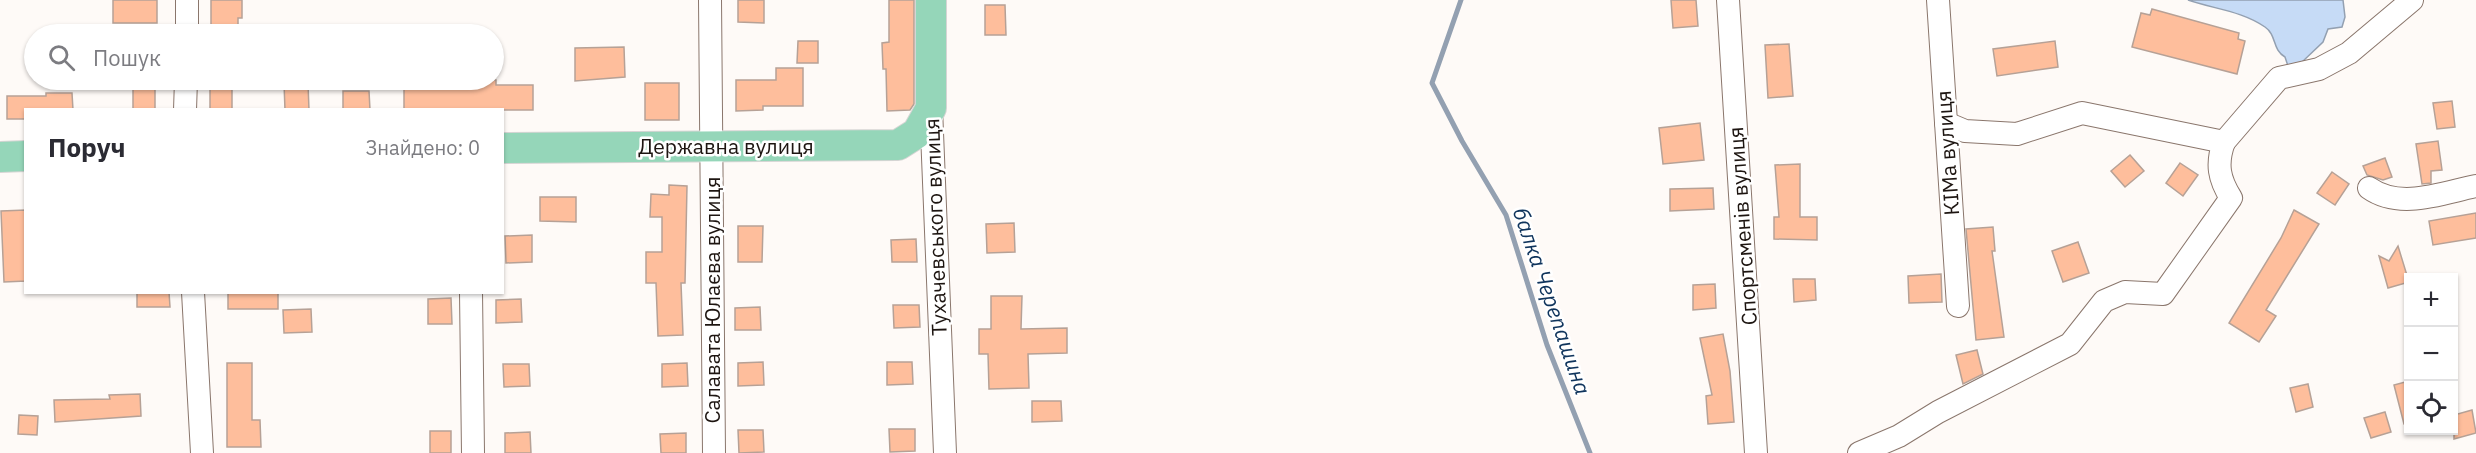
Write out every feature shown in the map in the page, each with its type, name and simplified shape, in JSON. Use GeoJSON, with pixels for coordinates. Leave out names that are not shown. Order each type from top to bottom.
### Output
{"type":"FeatureCollection","features":[{"type":"Feature","properties":{"kind":"main road","name":"Тухачевського вулиця"},"geometry":{"type":"LineString","coordinates":[[931,0],[931,108]]}},
{"type":"Feature","properties":{"kind":"main road","name":"Державна вулиця"},"geometry":{"type":"LineString","coordinates":[[504,148],[897,145],[917,133],[931,108]]}},
{"type":"Feature","properties":{"kind":"main road"},"geometry":{"type":"LineString","coordinates":[[0,157],[24,156]]}},
{"type":"Feature","properties":{"kind":"street"},"geometry":{"type":"LineString","coordinates":[[187,0],[187,24]]}},
{"type":"Feature","properties":{"kind":"street","name":"Салавата Юлаєва вулиця"},"geometry":{"type":"LineString","coordinates":[[710,0],[714,453]]}},
{"type":"Feature","properties":{"kind":"street","name":"Спортсменів вулиця"},"geometry":{"type":"LineString","coordinates":[[1728,0],[1756,453]]}},
{"type":"Feature","properties":{"kind":"street","name":"КІМа вулиця"},"geometry":{"type":"LineString","coordinates":[[1938,0],[1958,306]]}},
{"type":"Feature","properties":{"kind":"street"},"geometry":{"type":"LineString","coordinates":[[1859,453],[1899,436],[1938,412],[2070,344],[2104,301],[2125,292],[2163,294],[2231,198],[2221,182],[2218,159],[2224,142],[2279,78],[2319,69],[2349,53],[2412,0]]}},
{"type":"Feature","properties":{"kind":"street"},"geometry":{"type":"LineString","coordinates":[[185,108],[186,90]]}},
{"type":"Feature","properties":{"kind":"street","name":"Тухачевського вулиця"},"geometry":{"type":"LineString","coordinates":[[931,108],[945,453]]}},
{"type":"Feature","properties":{"kind":"street"},"geometry":{"type":"LineString","coordinates":[[1946,123],[1965,131],[2018,134],[2082,113],[2224,142]]}},
{"type":"Feature","properties":{"kind":"street"},"geometry":{"type":"LineString","coordinates":[[2369,188],[2379,196],[2402,200],[2476,186]]}},
{"type":"Feature","properties":{"kind":"street"},"geometry":{"type":"LineString","coordinates":[[193,294],[202,453]]}},
{"type":"Feature","properties":{"kind":"street"},"geometry":{"type":"LineString","coordinates":[[471,294],[473,453]]}},
{"type":"Feature","properties":{"kind":"water"},"geometry":{"type":"Polygon","coordinates":[[[2188,0],[2343,0],[2345,17],[2342,27],[2328,29],[2323,42],[2301,63],[2289,69],[2285,57],[2278,50],[2269,30],[2265,27],[2237,14],[2188,0]]]}},
{"type":"Feature","properties":{"kind":"building"},"geometry":{"type":"Polygon","coordinates":[[[113,0],[157,0],[157,23],[113,23],[113,0]]]}},
{"type":"Feature","properties":{"kind":"building"},"geometry":{"type":"Polygon","coordinates":[[[211,0],[242,0],[242,18],[238,18],[238,24],[211,24],[211,0]]]}},
{"type":"Feature","properties":{"kind":"building"},"geometry":{"type":"Polygon","coordinates":[[[738,0],[764,0],[764,23],[738,22],[738,0]]]}},
{"type":"Feature","properties":{"kind":"building"},"geometry":{"type":"Polygon","coordinates":[[[889,0],[914,0],[914,104],[910,110],[887,111],[886,69],[883,69],[882,43],[889,42],[889,0]]]}},
{"type":"Feature","properties":{"kind":"building"},"geometry":{"type":"Polygon","coordinates":[[[1671,0],[1696,0],[1698,26],[1673,28],[1671,0]]]}},
{"type":"Feature","properties":{"kind":"building"},"geometry":{"type":"Polygon","coordinates":[[[985,5],[1005,5],[1006,35],[985,35],[985,5]]]}},
{"type":"Feature","properties":{"kind":"building"},"geometry":{"type":"Polygon","coordinates":[[[2152,9],[2239,33],[2238,39],[2245,41],[2237,74],[2132,47],[2141,13],[2150,15],[2152,9]]]}},
{"type":"Feature","properties":{"kind":"building"},"geometry":{"type":"Polygon","coordinates":[[[798,41],[818,41],[818,63],[797,63],[798,41]]]}},
{"type":"Feature","properties":{"kind":"building"},"geometry":{"type":"Polygon","coordinates":[[[2055,41],[2058,67],[1997,76],[1993,49],[2055,41]]]}},
{"type":"Feature","properties":{"kind":"building"},"geometry":{"type":"Polygon","coordinates":[[[1789,44],[1793,96],[1768,98],[1765,45],[1789,44]]]}},
{"type":"Feature","properties":{"kind":"building"},"geometry":{"type":"Polygon","coordinates":[[[624,47],[625,77],[575,81],[575,48],[624,47]]]}},
{"type":"Feature","properties":{"kind":"building"},"geometry":{"type":"Polygon","coordinates":[[[776,68],[803,68],[803,106],[763,106],[763,110],[736,111],[736,80],[776,80],[776,68]]]}},
{"type":"Feature","properties":{"kind":"building"},"geometry":{"type":"Polygon","coordinates":[[[645,83],[679,83],[679,120],[645,120],[645,83]]]}},
{"type":"Feature","properties":{"kind":"building"},"geometry":{"type":"Polygon","coordinates":[[[504,85],[533,85],[533,110],[404,108],[404,90],[504,90],[504,85]]]}},
{"type":"Feature","properties":{"kind":"building"},"geometry":{"type":"Polygon","coordinates":[[[133,90],[155,90],[155,108],[133,108],[133,90]]]}},
{"type":"Feature","properties":{"kind":"building"},"geometry":{"type":"Polygon","coordinates":[[[210,90],[232,90],[232,108],[210,108],[210,90]]]}},
{"type":"Feature","properties":{"kind":"building"},"geometry":{"type":"Polygon","coordinates":[[[284,90],[308,90],[309,108],[285,108],[284,90]]]}},
{"type":"Feature","properties":{"kind":"building"},"geometry":{"type":"Polygon","coordinates":[[[343,91],[369,91],[370,108],[343,108],[343,91]]]}},
{"type":"Feature","properties":{"kind":"building"},"geometry":{"type":"Polygon","coordinates":[[[46,93],[72,93],[73,108],[24,108],[24,119],[7,119],[7,96],[46,96],[46,93]]]}},
{"type":"Feature","properties":{"kind":"building"},"geometry":{"type":"Polygon","coordinates":[[[2452,101],[2455,127],[2437,129],[2433,103],[2452,101]]]}},
{"type":"Feature","properties":{"kind":"building"},"geometry":{"type":"Polygon","coordinates":[[[1700,123],[1704,160],[1663,164],[1659,128],[1700,123]]]}},
{"type":"Feature","properties":{"kind":"building"},"geometry":{"type":"Polygon","coordinates":[[[2438,141],[2442,170],[2431,171],[2431,183],[2422,184],[2416,144],[2438,141]]]}},
{"type":"Feature","properties":{"kind":"building"},"geometry":{"type":"Polygon","coordinates":[[[2130,155],[2144,171],[2125,187],[2111,171],[2130,155]]]}},
{"type":"Feature","properties":{"kind":"building"},"geometry":{"type":"Polygon","coordinates":[[[2385,158],[2392,177],[2383,180],[2367,175],[2363,166],[2385,158]]]}},
{"type":"Feature","properties":{"kind":"building"},"geometry":{"type":"Polygon","coordinates":[[[2180,163],[2198,175],[2183,196],[2166,183],[2180,163]]]}},
{"type":"Feature","properties":{"kind":"building"},"geometry":{"type":"Polygon","coordinates":[[[1800,164],[1800,217],[1817,217],[1817,240],[1774,239],[1774,217],[1779,217],[1775,165],[1800,164]]]}},
{"type":"Feature","properties":{"kind":"building"},"geometry":{"type":"Polygon","coordinates":[[[2332,172],[2349,184],[2335,205],[2317,193],[2332,172]]]}},
{"type":"Feature","properties":{"kind":"building"},"geometry":{"type":"Polygon","coordinates":[[[669,185],[687,186],[685,283],[681,283],[683,335],[658,336],[656,283],[646,283],[646,252],[662,252],[662,217],[650,217],[651,194],[669,195],[669,185]]]}},
{"type":"Feature","properties":{"kind":"building"},"geometry":{"type":"Polygon","coordinates":[[[1713,188],[1714,209],[1670,211],[1670,189],[1713,188]]]}},
{"type":"Feature","properties":{"kind":"building"},"geometry":{"type":"Polygon","coordinates":[[[540,197],[576,197],[576,222],[540,221],[540,197]]]}},
{"type":"Feature","properties":{"kind":"building"},"geometry":{"type":"Polygon","coordinates":[[[24,210],[24,281],[4,282],[1,211],[24,210]]]}},
{"type":"Feature","properties":{"kind":"building"},"geometry":{"type":"Polygon","coordinates":[[[2294,210],[2319,224],[2266,310],[2276,316],[2259,342],[2229,323],[2281,238],[2294,210]]]}},
{"type":"Feature","properties":{"kind":"building"},"geometry":{"type":"Polygon","coordinates":[[[2476,213],[2476,238],[2433,245],[2429,221],[2476,213]]]}},
{"type":"Feature","properties":{"kind":"building"},"geometry":{"type":"Polygon","coordinates":[[[1014,223],[1015,252],[987,253],[986,224],[1014,223]]]}},
{"type":"Feature","properties":{"kind":"building"},"geometry":{"type":"Polygon","coordinates":[[[738,226],[763,226],[762,262],[738,262],[738,226]]]}},
{"type":"Feature","properties":{"kind":"building"},"geometry":{"type":"Polygon","coordinates":[[[1993,227],[1995,251],[1992,251],[2004,337],[1976,340],[1966,229],[1993,227]]]}},
{"type":"Feature","properties":{"kind":"building"},"geometry":{"type":"Polygon","coordinates":[[[532,235],[532,262],[506,263],[505,236],[532,235]]]}},
{"type":"Feature","properties":{"kind":"building"},"geometry":{"type":"Polygon","coordinates":[[[916,239],[917,262],[892,262],[891,240],[916,239]]]}},
{"type":"Feature","properties":{"kind":"building"},"geometry":{"type":"Polygon","coordinates":[[[2078,242],[2089,273],[2063,282],[2052,251],[2078,242]]]}},
{"type":"Feature","properties":{"kind":"building"},"geometry":{"type":"Polygon","coordinates":[[[2398,246],[2406,273],[2404,273],[2404,283],[2388,288],[2379,256],[2389,261],[2398,246]]]}},
{"type":"Feature","properties":{"kind":"building"},"geometry":{"type":"Polygon","coordinates":[[[1941,274],[1942,302],[1909,303],[1908,276],[1941,274]]]}},
{"type":"Feature","properties":{"kind":"building"},"geometry":{"type":"Polygon","coordinates":[[[1793,279],[1815,279],[1816,300],[1794,302],[1793,279]]]}},
{"type":"Feature","properties":{"kind":"building"},"geometry":{"type":"Polygon","coordinates":[[[1715,284],[1716,308],[1693,310],[1693,285],[1715,284]]]}},
{"type":"Feature","properties":{"kind":"building"},"geometry":{"type":"Polygon","coordinates":[[[137,294],[169,294],[170,307],[137,307],[137,294]]]}},
{"type":"Feature","properties":{"kind":"building"},"geometry":{"type":"Polygon","coordinates":[[[228,294],[278,294],[278,309],[228,309],[228,294]]]}},
{"type":"Feature","properties":{"kind":"building"},"geometry":{"type":"Polygon","coordinates":[[[991,296],[1022,296],[1021,329],[1067,328],[1067,353],[1028,354],[1029,388],[989,389],[988,354],[979,354],[979,329],[991,329],[991,296]]]}},
{"type":"Feature","properties":{"kind":"building"},"geometry":{"type":"Polygon","coordinates":[[[451,298],[452,324],[428,324],[428,299],[451,298]]]}},
{"type":"Feature","properties":{"kind":"building"},"geometry":{"type":"Polygon","coordinates":[[[521,299],[522,322],[496,323],[496,300],[521,299]]]}},
{"type":"Feature","properties":{"kind":"building"},"geometry":{"type":"Polygon","coordinates":[[[893,305],[919,305],[920,327],[894,328],[893,305]]]}},
{"type":"Feature","properties":{"kind":"building"},"geometry":{"type":"Polygon","coordinates":[[[760,307],[761,330],[735,330],[735,308],[760,307]]]}},
{"type":"Feature","properties":{"kind":"building"},"geometry":{"type":"Polygon","coordinates":[[[311,309],[312,332],[284,333],[283,310],[311,309]]]}},
{"type":"Feature","properties":{"kind":"building"},"geometry":{"type":"Polygon","coordinates":[[[1723,334],[1730,371],[1734,422],[1708,424],[1706,396],[1712,395],[1700,338],[1723,334]]]}},
{"type":"Feature","properties":{"kind":"building"},"geometry":{"type":"Polygon","coordinates":[[[1977,350],[1983,374],[1963,384],[1956,355],[1977,350]]]}},
{"type":"Feature","properties":{"kind":"building"},"geometry":{"type":"Polygon","coordinates":[[[763,362],[764,385],[738,386],[738,363],[763,362]]]}},
{"type":"Feature","properties":{"kind":"building"},"geometry":{"type":"Polygon","coordinates":[[[887,362],[912,362],[913,384],[887,385],[887,362]]]}},
{"type":"Feature","properties":{"kind":"building"},"geometry":{"type":"Polygon","coordinates":[[[227,363],[252,363],[252,420],[260,420],[261,447],[227,447],[227,363]]]}},
{"type":"Feature","properties":{"kind":"building"},"geometry":{"type":"Polygon","coordinates":[[[687,363],[688,386],[662,387],[662,364],[687,363]]]}},
{"type":"Feature","properties":{"kind":"building"},"geometry":{"type":"Polygon","coordinates":[[[503,364],[529,364],[530,386],[504,387],[503,364]]]}},
{"type":"Feature","properties":{"kind":"building"},"geometry":{"type":"Polygon","coordinates":[[[2404,382],[2404,424],[2394,385],[2404,382]]]}},
{"type":"Feature","properties":{"kind":"building"},"geometry":{"type":"Polygon","coordinates":[[[2308,384],[2313,407],[2296,412],[2290,388],[2308,384]]]}},
{"type":"Feature","properties":{"kind":"building"},"geometry":{"type":"Polygon","coordinates":[[[140,394],[141,416],[55,422],[54,400],[110,399],[109,395],[140,394]]]}},
{"type":"Feature","properties":{"kind":"building"},"geometry":{"type":"Polygon","coordinates":[[[1032,401],[1061,401],[1062,421],[1032,422],[1032,401]]]}},
{"type":"Feature","properties":{"kind":"building"},"geometry":{"type":"Polygon","coordinates":[[[2472,410],[2476,433],[2454,439],[2454,435],[2458,435],[2458,414],[2472,410]]]}},
{"type":"Feature","properties":{"kind":"building"},"geometry":{"type":"Polygon","coordinates":[[[2385,412],[2391,432],[2371,438],[2364,418],[2385,412]]]}},
{"type":"Feature","properties":{"kind":"building"},"geometry":{"type":"Polygon","coordinates":[[[19,415],[38,416],[37,435],[18,434],[19,415]]]}},
{"type":"Feature","properties":{"kind":"building"},"geometry":{"type":"Polygon","coordinates":[[[889,429],[915,429],[915,451],[890,452],[889,429]]]}},
{"type":"Feature","properties":{"kind":"building"},"geometry":{"type":"Polygon","coordinates":[[[738,430],[763,430],[764,452],[739,453],[738,430]]]}},
{"type":"Feature","properties":{"kind":"building"},"geometry":{"type":"Polygon","coordinates":[[[430,431],[451,431],[451,453],[430,453],[430,431]]]}},
{"type":"Feature","properties":{"kind":"building"},"geometry":{"type":"Polygon","coordinates":[[[530,432],[531,453],[505,453],[505,433],[530,432]]]}},
{"type":"Feature","properties":{"kind":"building"},"geometry":{"type":"Polygon","coordinates":[[[686,433],[686,453],[661,453],[660,434],[686,433]]]}},
{"type":"Feature","properties":{"kind":"waterway","name":"балка Черепашина"},"geometry":{"type":"LineString","coordinates":[[1461,0],[1432,83],[1462,141],[1506,215],[1547,345],[1590,453]]}}]}
